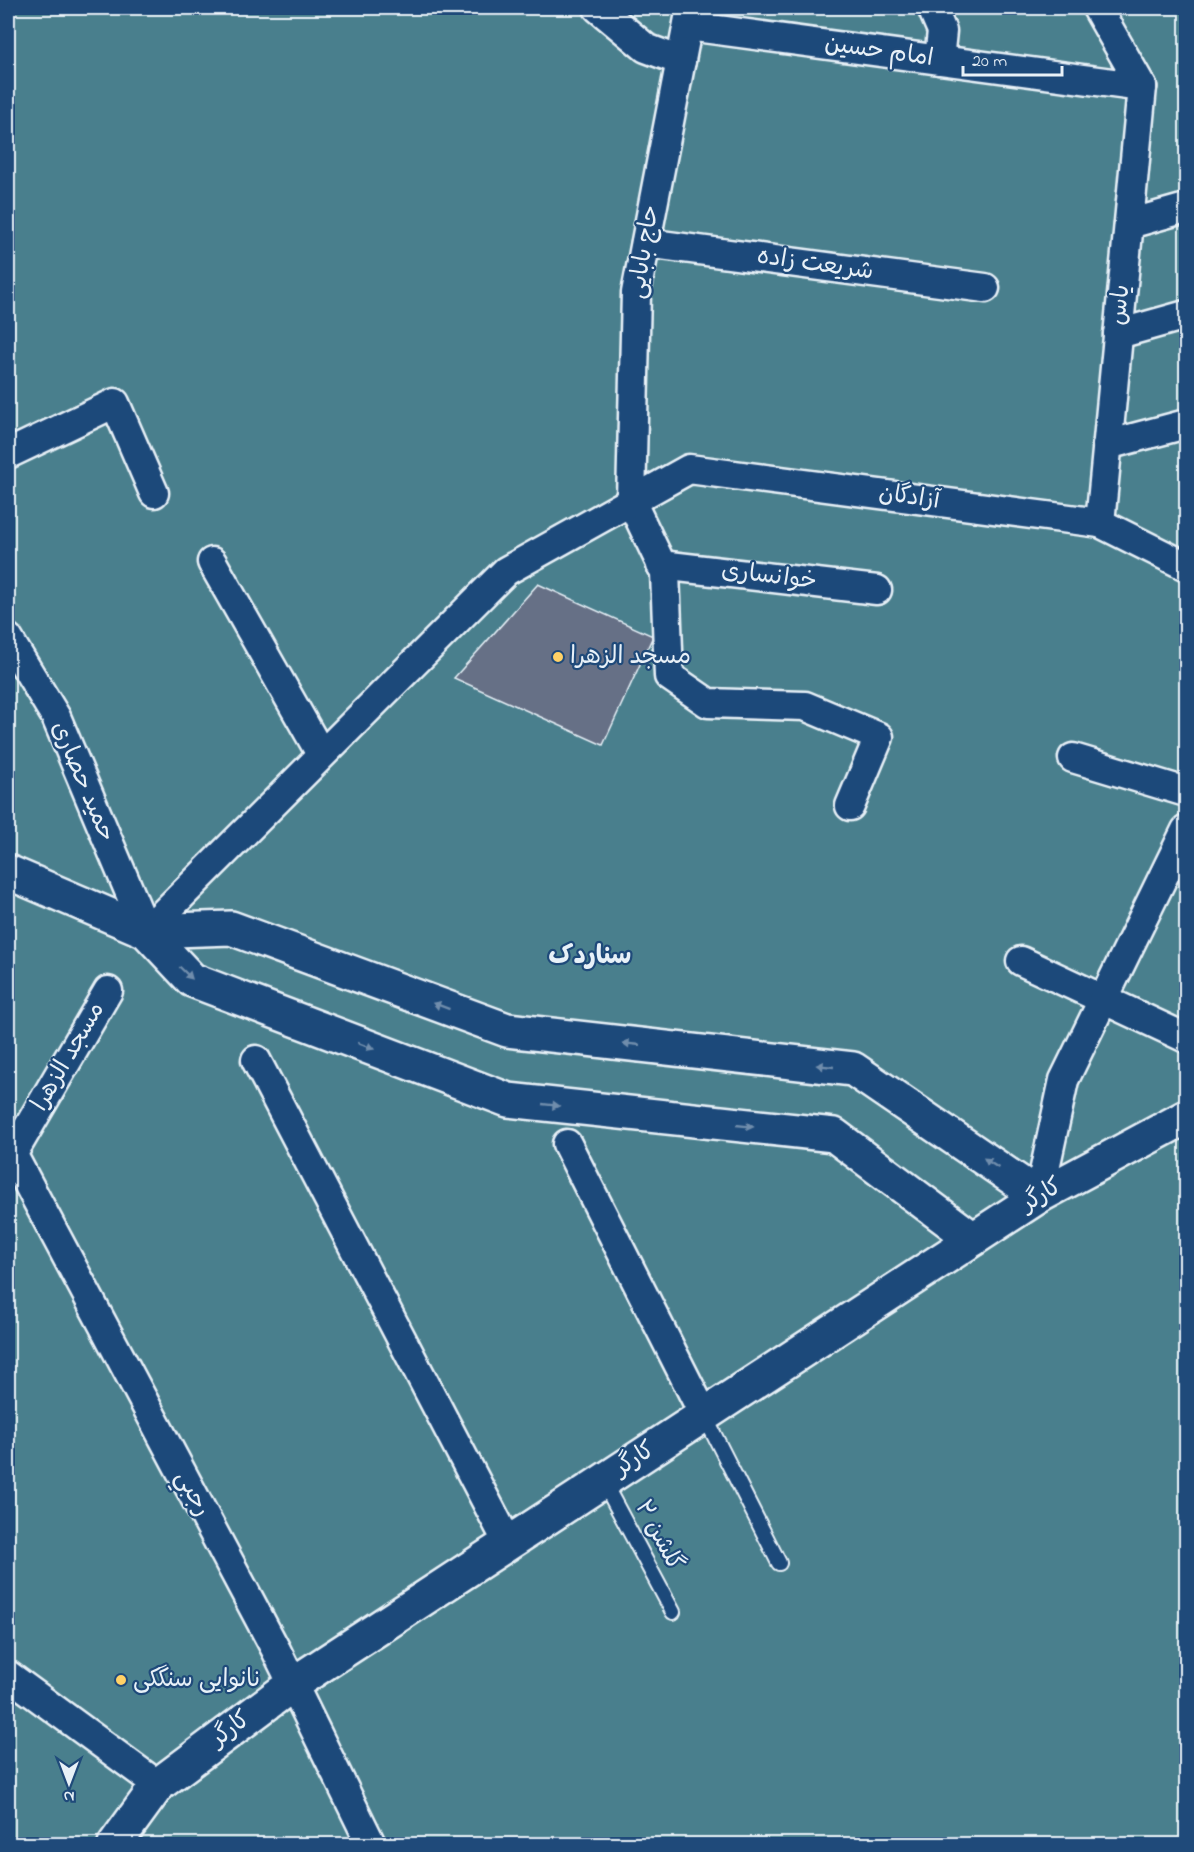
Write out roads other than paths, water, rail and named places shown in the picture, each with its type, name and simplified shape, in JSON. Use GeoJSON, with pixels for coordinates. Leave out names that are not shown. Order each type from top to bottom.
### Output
{"type":"FeatureCollection","features":[{"type":"Feature","properties":{"kind":"main road"},"geometry":{"type":"LineString","coordinates":[[8,872],[146,931],[192,980],[508,1100],[834,1136],[974,1239]]}},
{"type":"Feature","properties":{"kind":"main road"},"geometry":{"type":"LineString","coordinates":[[146,931],[231,928],[507,1030],[853,1069],[1039,1196]]}},
{"type":"Feature","properties":{"kind":"main road","name":"کارگر"},"geometry":{"type":"LineString","coordinates":[[115,1845],[158,1785],[293,1684],[1039,1196],[1186,1117]]}},
{"type":"Feature","properties":{"kind":"street"},"geometry":{"type":"LineString","coordinates":[[598,8],[646,48],[681,61]]}},
{"type":"Feature","properties":{"kind":"street"},"geometry":{"type":"LineString","coordinates":[[932,8],[942,31],[939,60]]}},
{"type":"Feature","properties":{"kind":"street"},"geometry":{"type":"LineString","coordinates":[[1097,8],[1142,87]]}},
{"type":"Feature","properties":{"kind":"street","name":"حاج بابایی"},"geometry":{"type":"LineString","coordinates":[[631,501],[636,293],[690,17]]}},
{"type":"Feature","properties":{"kind":"street","name":"امام حسین"},"geometry":{"type":"LineString","coordinates":[[690,17],[939,60],[1142,87]]}},
{"type":"Feature","properties":{"kind":"street","name":"یاس"},"geometry":{"type":"LineString","coordinates":[[1100,523],[1142,87]]}},
{"type":"Feature","properties":{"kind":"street"},"geometry":{"type":"LineString","coordinates":[[1129,224],[1186,208]]}},
{"type":"Feature","properties":{"kind":"street","name":"شریعت زاده"},"geometry":{"type":"LineString","coordinates":[[645,243],[985,288]]}},
{"type":"Feature","properties":{"kind":"street"},"geometry":{"type":"LineString","coordinates":[[1118,334],[1186,315]]}},
{"type":"Feature","properties":{"kind":"street"},"geometry":{"type":"LineString","coordinates":[[8,454],[115,403],[154,493]]}},
{"type":"Feature","properties":{"kind":"street"},"geometry":{"type":"LineString","coordinates":[[1107,445],[1186,424]]}},
{"type":"Feature","properties":{"kind":"street","name":"آزادگان"},"geometry":{"type":"LineString","coordinates":[[631,501],[688,468],[1100,523],[1186,566]]}},
{"type":"Feature","properties":{"kind":"street"},"geometry":{"type":"LineString","coordinates":[[146,931],[506,571],[631,501],[664,572],[669,676],[708,703],[804,706],[879,737],[850,806]]}},
{"type":"Feature","properties":{"kind":"street"},"geometry":{"type":"LineString","coordinates":[[212,562],[321,754]]}},
{"type":"Feature","properties":{"kind":"street","name":"خوانساری"},"geometry":{"type":"LineString","coordinates":[[661,565],[878,590]]}},
{"type":"Feature","properties":{"kind":"street","name":"حمید حصاری"},"geometry":{"type":"LineString","coordinates":[[8,638],[56,717],[146,931]]}},
{"type":"Feature","properties":{"kind":"street"},"geometry":{"type":"LineString","coordinates":[[1073,758],[1186,792]]}},
{"type":"Feature","properties":{"kind":"street"},"geometry":{"type":"LineString","coordinates":[[1039,1196],[1064,1080],[1186,830]]}},
{"type":"Feature","properties":{"kind":"street"},"geometry":{"type":"LineString","coordinates":[[1021,961],[1186,1038]]}},
{"type":"Feature","properties":{"kind":"street","name":"مسجد الزهرا"},"geometry":{"type":"LineString","coordinates":[[10,1151],[108,991]]}},
{"type":"Feature","properties":{"kind":"street"},"geometry":{"type":"LineString","coordinates":[[256,1060],[508,1543]]}},
{"type":"Feature","properties":{"kind":"street"},"geometry":{"type":"LineString","coordinates":[[567,1144],[704,1415]]}},
{"type":"Feature","properties":{"kind":"street","name":"رجبي"},"geometry":{"type":"LineString","coordinates":[[10,1151],[293,1684],[371,1845]]}},
{"type":"Feature","properties":{"kind":"street"},"geometry":{"type":"LineString","coordinates":[[8,1675],[158,1785]]}},
{"type":"Feature","properties":{"kind":"lane"},"geometry":{"type":"LineString","coordinates":[[704,1415],[779,1563]]}},
{"type":"Feature","properties":{"kind":"lane","name":"گلشن ۲"},"geometry":{"type":"LineString","coordinates":[[603,1481],[673,1612]]}},
{"type":"Feature","properties":{"kind":"place","name":"مسجد الزهرا"},"geometry":{"type":"Point","coordinates":[558,657]}},
{"type":"Feature","properties":{"kind":"place","name":"نانوایی سنگکی"},"geometry":{"type":"Point","coordinates":[121,1680]}},
{"type":"Feature","properties":{"kind":"district","name":"سناردک"},"geometry":{"type":"Point","coordinates":[590,957]}}]}
